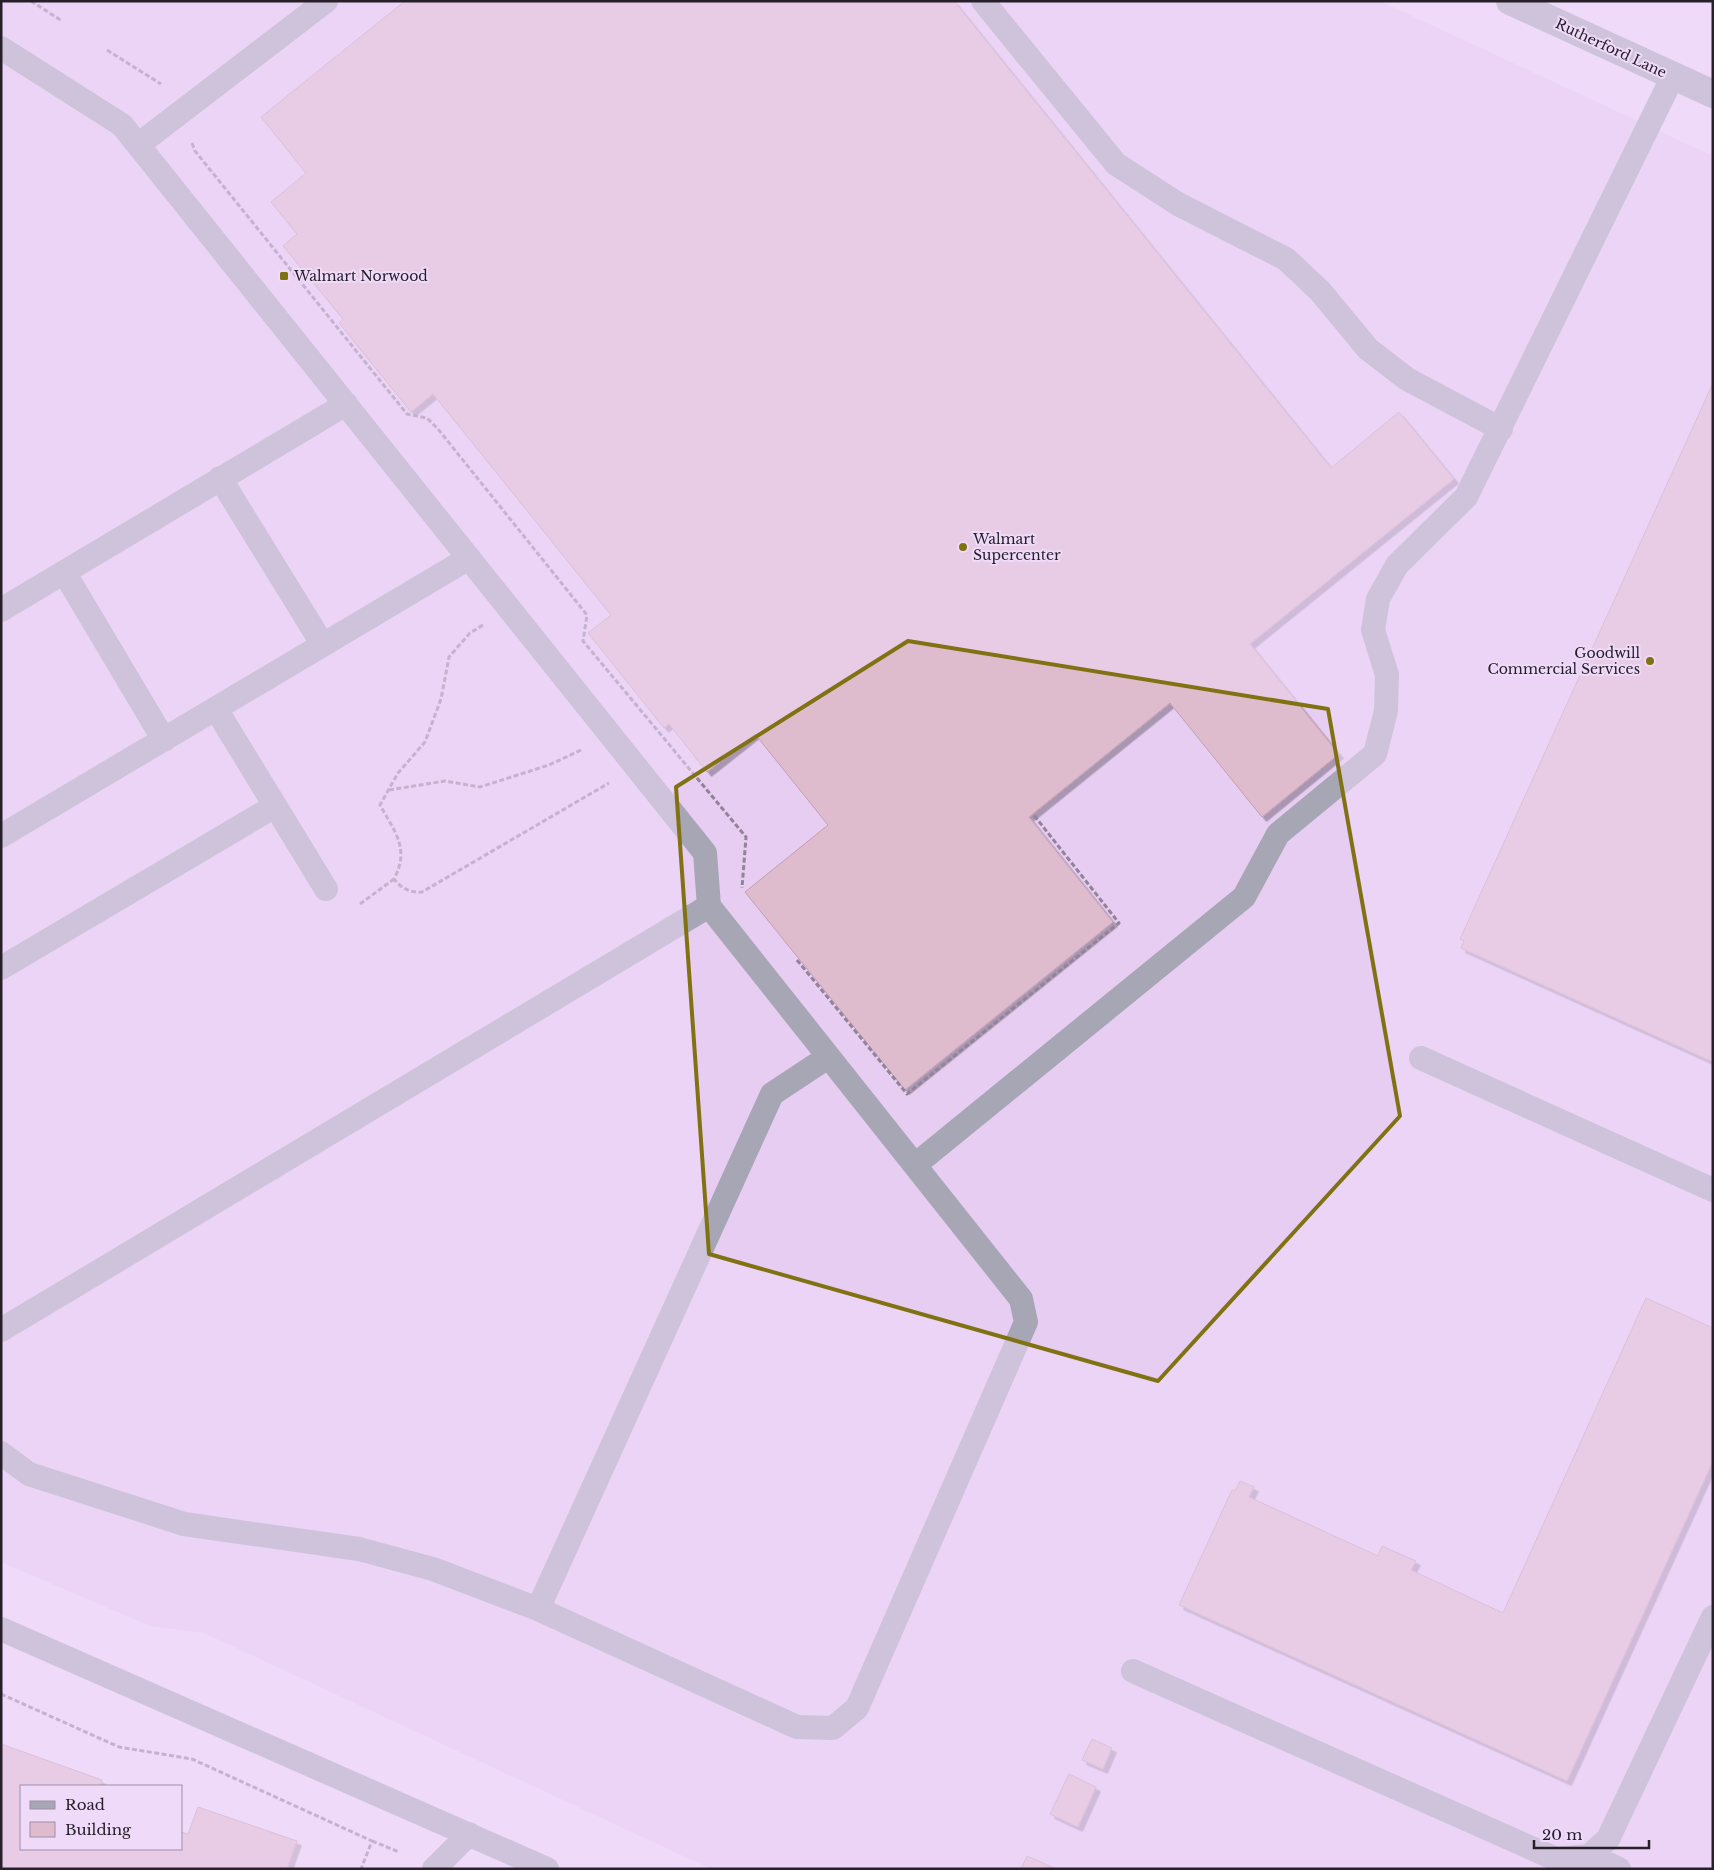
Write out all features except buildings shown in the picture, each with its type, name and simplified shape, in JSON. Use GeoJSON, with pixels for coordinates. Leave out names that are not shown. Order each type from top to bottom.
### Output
{"type":"FeatureCollection","features":[{"type":"Feature","properties":{"kind":"street","name":"Rutherford Lane"},"geometry":{"type":"LineString","coordinates":[[1510,1],[1713,94]]}},
{"type":"Feature","properties":{"kind":"lane"},"geometry":{"type":"LineString","coordinates":[[138,145],[326,1]]}},
{"type":"Feature","properties":{"kind":"lane"},"geometry":{"type":"LineString","coordinates":[[983,1],[1116,164],[1178,204],[1286,259],[1320,291],[1368,349],[1407,379],[1501,429]]}},
{"type":"Feature","properties":{"kind":"lane"},"geometry":{"type":"LineString","coordinates":[[1,48],[122,125],[705,853],[708,906],[1022,1298],[1026,1322],[857,1708],[833,1728],[797,1726],[538,1609],[433,1568],[359,1549],[184,1524],[29,1474],[1,1453]]}},
{"type":"Feature","properties":{"kind":"lane"},"geometry":{"type":"LineString","coordinates":[[914,1165],[1244,897],[1278,834],[1375,754],[1386,710],[1386,675],[1373,630],[1378,599],[1397,565],[1466,497],[1673,76]]}},
{"type":"Feature","properties":{"kind":"lane"},"geometry":{"type":"LineString","coordinates":[[1,610],[346,404]]}},
{"type":"Feature","properties":{"kind":"lane"},"geometry":{"type":"LineString","coordinates":[[220,478],[323,645]]}},
{"type":"Feature","properties":{"kind":"lane"},"geometry":{"type":"LineString","coordinates":[[1,836],[469,558]]}},
{"type":"Feature","properties":{"kind":"lane"},"geometry":{"type":"LineString","coordinates":[[64,572],[164,740]]}},
{"type":"Feature","properties":{"kind":"lane"},"geometry":{"type":"LineString","coordinates":[[216,709],[326,889]]}},
{"type":"Feature","properties":{"kind":"lane"},"geometry":{"type":"LineString","coordinates":[[1,968],[275,806]]}},
{"type":"Feature","properties":{"kind":"lane"},"geometry":{"type":"LineString","coordinates":[[1,1330],[708,906]]}},
{"type":"Feature","properties":{"kind":"lane"},"geometry":{"type":"LineString","coordinates":[[538,1609],[772,1094],[828,1057]]}},
{"type":"Feature","properties":{"kind":"lane"},"geometry":{"type":"LineString","coordinates":[[1421,1058],[1713,1190]]}},
{"type":"Feature","properties":{"kind":"lane"},"geometry":{"type":"LineString","coordinates":[[1590,1855],[1608,1839],[1713,1617]]}},
{"type":"Feature","properties":{"kind":"lane"},"geometry":{"type":"LineString","coordinates":[[1,1628],[547,1869]]}},
{"type":"Feature","properties":{"kind":"lane"},"geometry":{"type":"LineString","coordinates":[[1134,1671],[1556,1859],[1590,1855],[1619,1869]]}},
{"type":"Feature","properties":{"kind":"lane"},"geometry":{"type":"LineString","coordinates":[[434,1869],[469,1834]]}},
{"type":"Feature","properties":{"kind":"path"},"geometry":{"type":"LineString","coordinates":[[31,1],[62,21]]}},
{"type":"Feature","properties":{"kind":"path"},"geometry":{"type":"LineString","coordinates":[[107,50],[162,84]]}},
{"type":"Feature","properties":{"kind":"path"},"geometry":{"type":"LineString","coordinates":[[190,140],[195,151],[407,414],[426,418],[438,428],[587,615],[584,641],[746,837],[742,894]]}},
{"type":"Feature","properties":{"kind":"path"},"geometry":{"type":"LineString","coordinates":[[360,904],[394,879],[401,866],[402,856],[398,838],[380,805],[398,773],[425,742],[441,699],[449,657],[470,633],[486,623]]}},
{"type":"Feature","properties":{"kind":"path"},"geometry":{"type":"LineString","coordinates":[[389,790],[445,781],[480,787],[549,765],[586,747]]}},
{"type":"Feature","properties":{"kind":"path"},"geometry":{"type":"LineString","coordinates":[[394,879],[399,886],[413,893],[422,892],[612,781],[606,774]]}},
{"type":"Feature","properties":{"kind":"path"},"geometry":{"type":"LineString","coordinates":[[791,954],[907,1094],[1119,923],[1033,814]]}},
{"type":"Feature","properties":{"kind":"path"},"geometry":{"type":"LineString","coordinates":[[1,1694],[119,1747],[192,1759],[399,1852]]}},
{"type":"Feature","properties":{"kind":"path"},"geometry":{"type":"LineString","coordinates":[[361,1869],[372,1841]]}},
{"type":"Feature","properties":{"kind":"highlighted area"},"geometry":{"type":"Polygon","coordinates":[[[908,641],[1328,709],[1400,1116],[1158,1381],[709,1254],[676,787],[908,641]]]}},
{"type":"Feature","properties":{"kind":"shaded area"},"geometry":{"type":"Polygon","coordinates":[[[1,1],[1380,1],[1713,156],[1713,1869],[711,1869],[204,1633],[150,1626],[1,1562],[1,1]]]}},
{"type":"Feature","properties":{"kind":"place","name":"Walmart Norwood"},"geometry":{"type":"Point","coordinates":[284,276]}},
{"type":"Feature","properties":{"kind":"place","name":"Walmart Supercenter"},"geometry":{"type":"Point","coordinates":[963,547]}},
{"type":"Feature","properties":{"kind":"place","name":"Goodwill Commercial Services"},"geometry":{"type":"Point","coordinates":[1650,661]}}]}
